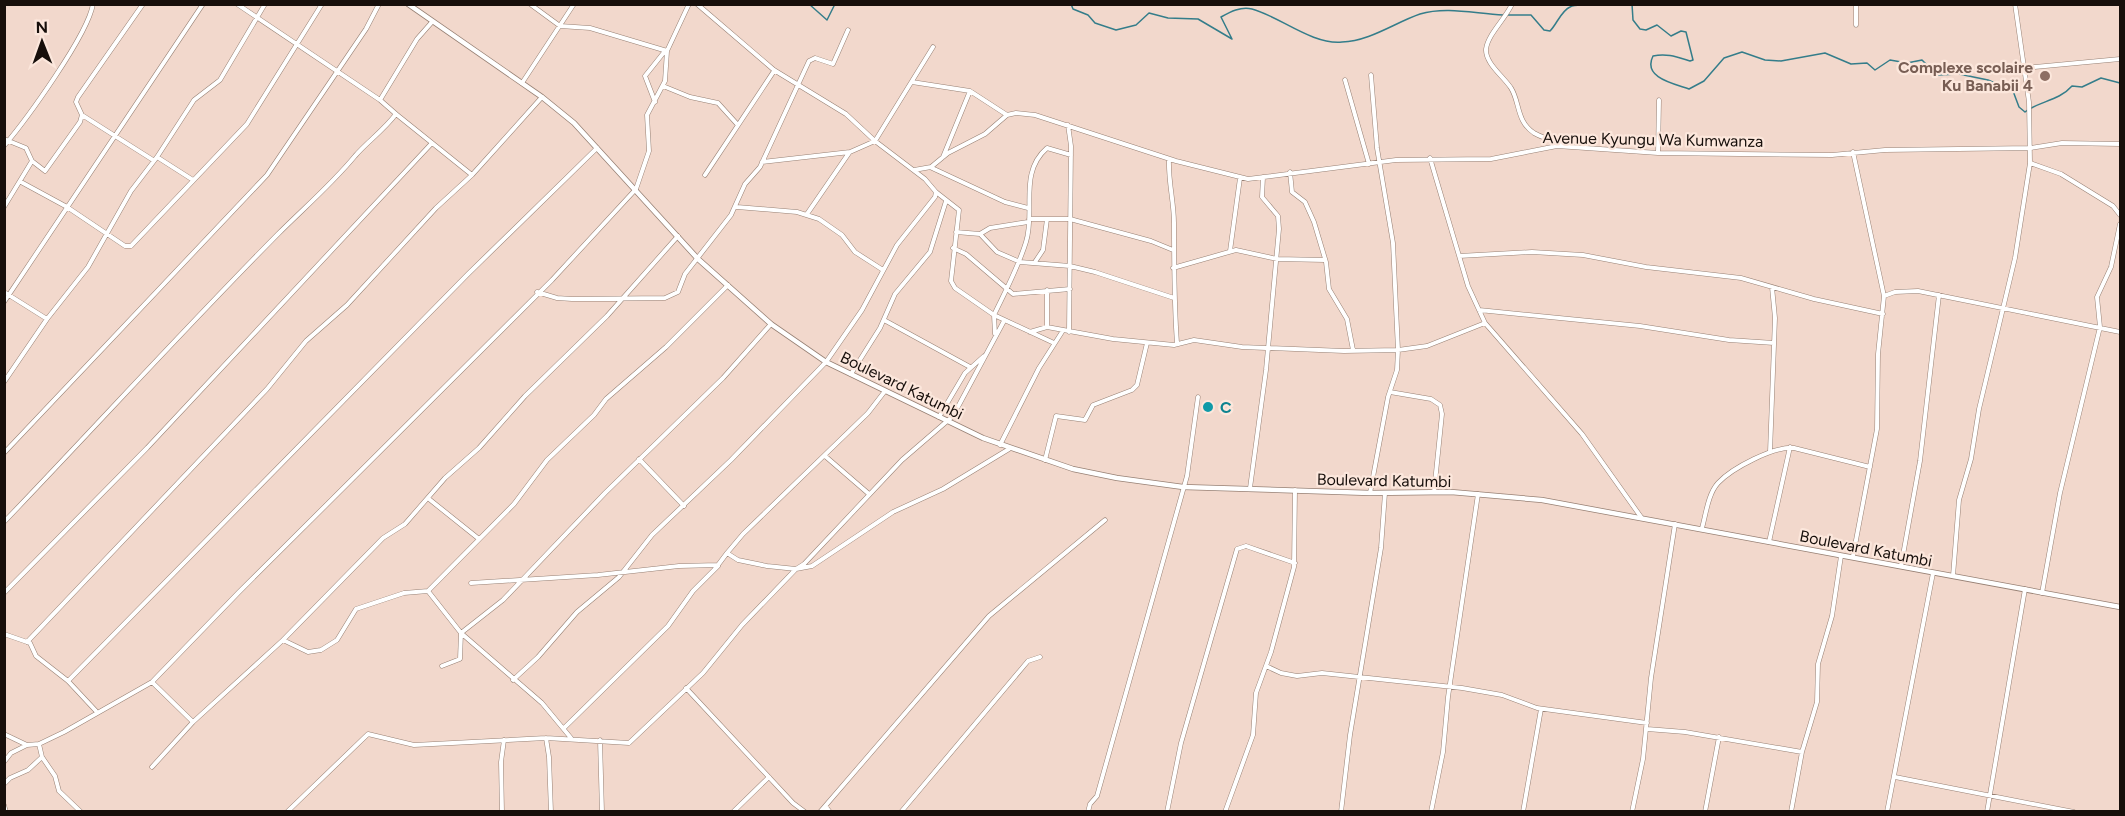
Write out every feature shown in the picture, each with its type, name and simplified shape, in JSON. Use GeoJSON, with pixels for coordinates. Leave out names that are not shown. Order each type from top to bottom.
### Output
{"type":"FeatureCollection","features":[{"type":"Feature","properties":{"kind":"street"},"geometry":{"type":"LineString","coordinates":[[4,146],[64,61],[90,16],[93,4]]}},
{"type":"Feature","properties":{"kind":"street"},"geometry":{"type":"LineString","coordinates":[[143,4],[76,102],[82,115],[153,160]]}},
{"type":"Feature","properties":{"kind":"street"},"geometry":{"type":"LineString","coordinates":[[4,302],[203,4]]}},
{"type":"Feature","properties":{"kind":"street"},"geometry":{"type":"LineString","coordinates":[[237,4],[380,100],[472,175]]}},
{"type":"Feature","properties":{"kind":"street"},"geometry":{"type":"LineString","coordinates":[[4,382],[47,319],[88,267],[131,191],[157,157],[194,100],[220,80],[265,4]]}},
{"type":"Feature","properties":{"kind":"street"},"geometry":{"type":"LineString","coordinates":[[21,183],[67,207],[126,247],[131,246],[247,124],[322,4]]}},
{"type":"Feature","properties":{"kind":"street"},"geometry":{"type":"LineString","coordinates":[[4,453],[267,176],[338,71],[379,4]]}},
{"type":"Feature","properties":{"kind":"street","name":"Boulevard Katumbi"},"geometry":{"type":"LineString","coordinates":[[408,4],[542,97],[598,147],[698,259],[771,324],[826,362],[938,418],[1009,449],[1118,478],[1184,487],[1370,493],[1434,492],[1553,501],[2121,607]]}},
{"type":"Feature","properties":{"kind":"street"},"geometry":{"type":"LineString","coordinates":[[418,12],[423,4]]}},
{"type":"Feature","properties":{"kind":"street"},"geometry":{"type":"LineString","coordinates":[[530,4],[560,26],[590,28],[666,51]]}},
{"type":"Feature","properties":{"kind":"street"},"geometry":{"type":"LineString","coordinates":[[522,83],[574,4]]}},
{"type":"Feature","properties":{"kind":"street"},"geometry":{"type":"LineString","coordinates":[[656,102],[645,76],[666,51],[689,4]]}},
{"type":"Feature","properties":{"kind":"street"},"geometry":{"type":"LineString","coordinates":[[697,4],[774,70],[846,114],[875,141],[914,170],[946,201],[959,210],[950,273],[954,288],[1004,321],[1054,343]]}},
{"type":"Feature","properties":{"kind":"street"},"geometry":{"type":"LineString","coordinates":[[1512,4],[1488,42],[1486,51],[1488,57],[1511,89],[1520,115],[1534,132],[1577,148]]}},
{"type":"Feature","properties":{"kind":"street"},"geometry":{"type":"LineString","coordinates":[[1856,4],[1856,25]]}},
{"type":"Feature","properties":{"kind":"street"},"geometry":{"type":"LineString","coordinates":[[1953,576],[1959,500],[1971,459],[1979,409],[2015,258],[2030,163],[2030,102],[2015,4]]}},
{"type":"Feature","properties":{"kind":"street"},"geometry":{"type":"LineString","coordinates":[[380,100],[417,39],[432,22]]}},
{"type":"Feature","properties":{"kind":"street"},"geometry":{"type":"LineString","coordinates":[[537,292],[557,298],[671,297],[681,288],[685,274],[737,207],[745,184],[762,162],[811,59],[833,64],[848,30]]}},
{"type":"Feature","properties":{"kind":"street"},"geometry":{"type":"LineString","coordinates":[[762,162],[850,152],[875,141],[933,47]]}},
{"type":"Feature","properties":{"kind":"street"},"geometry":{"type":"LineString","coordinates":[[4,762],[12,753],[27,745],[39,744],[152,682],[636,189],[649,151],[647,115],[663,86],[666,51]]}},
{"type":"Feature","properties":{"kind":"street"},"geometry":{"type":"LineString","coordinates":[[2025,68],[2121,59]]}},
{"type":"Feature","properties":{"kind":"street"},"geometry":{"type":"LineString","coordinates":[[705,175],[774,70]]}},
{"type":"Feature","properties":{"kind":"street"},"geometry":{"type":"LineString","coordinates":[[1370,493],[1390,392],[1397,370],[1398,350],[1393,243],[1379,163],[1371,75]]}},
{"type":"Feature","properties":{"kind":"street"},"geometry":{"type":"LineString","coordinates":[[1345,80],[1369,164]]}},
{"type":"Feature","properties":{"kind":"street"},"geometry":{"type":"LineString","coordinates":[[912,82],[970,91],[1007,115],[985,134],[943,157],[931,167],[914,170]]}},
{"type":"Feature","properties":{"kind":"street"},"geometry":{"type":"LineString","coordinates":[[663,86],[690,97],[718,103],[737,124]]}},
{"type":"Feature","properties":{"kind":"street"},"geometry":{"type":"LineString","coordinates":[[943,157],[970,91]]}},
{"type":"Feature","properties":{"kind":"street"},"geometry":{"type":"LineString","coordinates":[[27,642],[267,389],[306,341],[348,304],[436,208],[472,175],[542,97]]}},
{"type":"Feature","properties":{"kind":"street"},"geometry":{"type":"LineString","coordinates":[[1658,153],[1659,100]]}},
{"type":"Feature","properties":{"kind":"street","name":"Avenue Kyungu Wa Kumwanza"},"geometry":{"type":"LineString","coordinates":[[1007,115],[1024,113],[1068,125],[1169,159],[1240,178],[1431,158],[1476,160],[1546,147],[1658,153],[1832,154],[2031,148],[2062,143],[2121,144]]}},
{"type":"Feature","properties":{"kind":"street"},"geometry":{"type":"LineString","coordinates":[[4,522],[330,181],[341,174],[355,155],[382,132],[396,114]]}},
{"type":"Feature","properties":{"kind":"street"},"geometry":{"type":"LineString","coordinates":[[7,140],[26,148],[32,161],[45,171],[80,122],[82,115]]}},
{"type":"Feature","properties":{"kind":"street"},"geometry":{"type":"LineString","coordinates":[[1068,125],[1071,154],[1069,332]]}},
{"type":"Feature","properties":{"kind":"street"},"geometry":{"type":"LineString","coordinates":[[4,593],[147,448],[432,143]]}},
{"type":"Feature","properties":{"kind":"street"},"geometry":{"type":"LineString","coordinates":[[68,681],[468,274],[598,147]]}},
{"type":"Feature","properties":{"kind":"street"},"geometry":{"type":"LineString","coordinates":[[995,335],[994,315],[1008,290],[1027,240],[1029,183],[1038,156],[1051,148],[1071,154]]}},
{"type":"Feature","properties":{"kind":"street"},"geometry":{"type":"LineString","coordinates":[[807,214],[850,152]]}},
{"type":"Feature","properties":{"kind":"street"},"geometry":{"type":"LineString","coordinates":[[1852,556],[1877,429],[1878,354],[1884,296],[1854,152]]}},
{"type":"Feature","properties":{"kind":"street"},"geometry":{"type":"LineString","coordinates":[[765,154],[774,159]]}},
{"type":"Feature","properties":{"kind":"street"},"geometry":{"type":"LineString","coordinates":[[157,157],[193,180]]}},
{"type":"Feature","properties":{"kind":"street"},"geometry":{"type":"LineString","coordinates":[[1431,158],[1459,256],[1478,310],[1485,323],[1582,434],[1641,517]]}},
{"type":"Feature","properties":{"kind":"street"},"geometry":{"type":"LineString","coordinates":[[1169,159],[1168,180],[1174,221],[1173,268],[1178,344]]}},
{"type":"Feature","properties":{"kind":"street"},"geometry":{"type":"LineString","coordinates":[[4,207],[21,183],[32,161]]}},
{"type":"Feature","properties":{"kind":"street"},"geometry":{"type":"LineString","coordinates":[[2030,163],[2061,174],[2113,206],[2121,215]]}},
{"type":"Feature","properties":{"kind":"street"},"geometry":{"type":"LineString","coordinates":[[931,167],[1005,202],[1028,208]]}},
{"type":"Feature","properties":{"kind":"street"},"geometry":{"type":"LineString","coordinates":[[1290,171],[1292,192],[1305,202],[1326,260],[1327,281],[1347,319],[1353,350]]}},
{"type":"Feature","properties":{"kind":"street"},"geometry":{"type":"LineString","coordinates":[[1250,488],[1265,379],[1279,223],[1278,216],[1262,197],[1263,177]]}},
{"type":"Feature","properties":{"kind":"street"},"geometry":{"type":"LineString","coordinates":[[1230,251],[1240,178]]}},
{"type":"Feature","properties":{"kind":"street"},"geometry":{"type":"LineString","coordinates":[[513,680],[538,657],[577,612],[623,573],[644,544],[826,362],[862,310],[897,245],[935,197],[936,192]]}},
{"type":"Feature","properties":{"kind":"street"},"geometry":{"type":"LineString","coordinates":[[851,374],[884,320],[896,294],[930,252],[946,201]]}},
{"type":"Feature","properties":{"kind":"street"},"geometry":{"type":"LineString","coordinates":[[737,207],[807,214],[842,235],[855,252],[884,270]]}},
{"type":"Feature","properties":{"kind":"street"},"geometry":{"type":"LineString","coordinates":[[1035,263],[1043,250],[1047,219]]}},
{"type":"Feature","properties":{"kind":"street"},"geometry":{"type":"LineString","coordinates":[[956,232],[980,234],[990,228],[1029,220],[1070,219],[1151,241],[1173,250]]}},
{"type":"Feature","properties":{"kind":"street"},"geometry":{"type":"LineString","coordinates":[[2042,593],[2060,493],[2100,327],[2097,297],[2110,267],[2121,224]]}},
{"type":"Feature","properties":{"kind":"street"},"geometry":{"type":"LineString","coordinates":[[980,234],[997,252],[1020,262],[1070,266],[1174,298]]}},
{"type":"Feature","properties":{"kind":"street"},"geometry":{"type":"LineString","coordinates":[[152,767],[193,722],[283,640],[383,538],[400,529],[429,499],[445,478],[479,448],[525,396],[623,298],[678,237]]}},
{"type":"Feature","properties":{"kind":"street"},"geometry":{"type":"LineString","coordinates":[[953,248],[966,254],[1016,295],[1070,289]]}},
{"type":"Feature","properties":{"kind":"street"},"geometry":{"type":"LineString","coordinates":[[1173,268],[1230,251],[1276,260],[1326,260]]}},
{"type":"Feature","properties":{"kind":"street"},"geometry":{"type":"LineString","coordinates":[[1459,256],[1532,252],[1576,254],[1646,267],[1741,278],[1827,303],[1883,314]]}},
{"type":"Feature","properties":{"kind":"street"},"geometry":{"type":"LineString","coordinates":[[283,640],[308,652],[321,650],[337,640],[356,609],[404,593],[428,591],[514,504],[547,460],[594,415],[606,399],[666,347],[728,285]]}},
{"type":"Feature","properties":{"kind":"street"},"geometry":{"type":"LineString","coordinates":[[1770,452],[1774,343],[1772,287]]}},
{"type":"Feature","properties":{"kind":"street"},"geometry":{"type":"LineString","coordinates":[[1047,290],[1047,327]]}},
{"type":"Feature","properties":{"kind":"street"},"geometry":{"type":"LineString","coordinates":[[1884,296],[1905,291],[1939,295],[2121,333]]}},
{"type":"Feature","properties":{"kind":"street"},"geometry":{"type":"LineString","coordinates":[[4,292],[47,319]]}},
{"type":"Feature","properties":{"kind":"street"},"geometry":{"type":"LineString","coordinates":[[1901,566],[1913,510],[1924,438],[1939,295]]}},
{"type":"Feature","properties":{"kind":"street"},"geometry":{"type":"LineString","coordinates":[[1478,310],[1630,325],[1729,340],[1774,343]]}},
{"type":"Feature","properties":{"kind":"street"},"geometry":{"type":"LineString","coordinates":[[884,320],[970,367]]}},
{"type":"Feature","properties":{"kind":"street"},"geometry":{"type":"LineString","coordinates":[[287,812],[368,734],[414,745],[546,738],[628,743],[686,688],[796,569],[804,564],[902,460],[947,421],[960,404],[1004,321]]}},
{"type":"Feature","properties":{"kind":"street"},"geometry":{"type":"LineString","coordinates":[[1030,332],[1047,327],[1062,332],[1147,343],[1178,344],[1194,340],[1242,347],[1267,346],[1309,351],[1398,350],[1436,344],[1485,323]]}},
{"type":"Feature","properties":{"kind":"street"},"geometry":{"type":"LineString","coordinates":[[442,666],[460,659],[461,633],[503,600],[639,459],[723,378],[771,324]]}},
{"type":"Feature","properties":{"kind":"street"},"geometry":{"type":"LineString","coordinates":[[1000,445],[1062,332]]}},
{"type":"Feature","properties":{"kind":"street"},"geometry":{"type":"LineString","coordinates":[[1045,460],[1056,416],[1085,420],[1093,405],[1132,390],[1140,378],[1147,343]]}},
{"type":"Feature","properties":{"kind":"street"},"geometry":{"type":"LineString","coordinates":[[938,418],[970,367],[986,353]]}},
{"type":"Feature","properties":{"kind":"street"},"geometry":{"type":"LineString","coordinates":[[564,728],[668,626],[693,591],[751,526],[825,456],[885,391]]}},
{"type":"Feature","properties":{"kind":"street"},"geometry":{"type":"LineString","coordinates":[[1390,392],[1431,399],[1440,405],[1441,420],[1434,492]]}},
{"type":"Feature","properties":{"kind":"street"},"geometry":{"type":"LineString","coordinates":[[1088,812],[1090,804],[1097,796],[1184,487],[1198,411],[1198,397]]}},
{"type":"Feature","properties":{"kind":"street"},"geometry":{"type":"LineString","coordinates":[[1702,528],[1718,483],[1770,452],[1791,447],[1870,467]]}},
{"type":"Feature","properties":{"kind":"street"},"geometry":{"type":"LineString","coordinates":[[1769,542],[1791,447]]}},
{"type":"Feature","properties":{"kind":"street"},"geometry":{"type":"LineString","coordinates":[[727,553],[738,560],[796,569],[812,566],[893,512],[943,489],[1009,449]]}},
{"type":"Feature","properties":{"kind":"street"},"geometry":{"type":"LineString","coordinates":[[825,456],[869,494]]}},
{"type":"Feature","properties":{"kind":"street"},"geometry":{"type":"LineString","coordinates":[[639,459],[684,506]]}},
{"type":"Feature","properties":{"kind":"street"},"geometry":{"type":"LineString","coordinates":[[1225,812],[1253,735],[1256,693],[1266,666],[1295,563],[1295,490]]}},
{"type":"Feature","properties":{"kind":"street"},"geometry":{"type":"LineString","coordinates":[[1341,812],[1359,678],[1381,548],[1385,493]]}},
{"type":"Feature","properties":{"kind":"street"},"geometry":{"type":"LineString","coordinates":[[1431,812],[1443,752],[1449,688],[1478,494]]}},
{"type":"Feature","properties":{"kind":"street"},"geometry":{"type":"LineString","coordinates":[[429,499],[479,539]]}},
{"type":"Feature","properties":{"kind":"street"},"geometry":{"type":"LineString","coordinates":[[820,812],[989,616],[1106,519]]}},
{"type":"Feature","properties":{"kind":"street"},"geometry":{"type":"LineString","coordinates":[[1632,812],[1647,729],[1675,523]]}},
{"type":"Feature","properties":{"kind":"street"},"geometry":{"type":"LineString","coordinates":[[1167,812],[1182,743],[1237,549],[1246,546],[1295,563]]}},
{"type":"Feature","properties":{"kind":"street"},"geometry":{"type":"LineString","coordinates":[[1791,812],[1802,752],[1817,702],[1818,664],[1832,616],[1841,556]]}},
{"type":"Feature","properties":{"kind":"street"},"geometry":{"type":"LineString","coordinates":[[471,583],[623,573],[679,566],[718,565]]}},
{"type":"Feature","properties":{"kind":"street"},"geometry":{"type":"LineString","coordinates":[[1887,812],[1933,573]]}},
{"type":"Feature","properties":{"kind":"street"},"geometry":{"type":"LineString","coordinates":[[1987,812],[2025,589]]}},
{"type":"Feature","properties":{"kind":"street"},"geometry":{"type":"LineString","coordinates":[[428,591],[461,633],[542,703],[572,738]]}},
{"type":"Feature","properties":{"kind":"street"},"geometry":{"type":"LineString","coordinates":[[4,634],[27,642],[36,656],[68,681],[96,711]]}},
{"type":"Feature","properties":{"kind":"street"},"geometry":{"type":"LineString","coordinates":[[901,812],[1028,662],[1040,657]]}},
{"type":"Feature","properties":{"kind":"street"},"geometry":{"type":"LineString","coordinates":[[1266,666],[1276,672],[1297,676],[1322,673],[1502,695],[1541,709],[1647,723]]}},
{"type":"Feature","properties":{"kind":"street"},"geometry":{"type":"LineString","coordinates":[[152,682],[193,722]]}},
{"type":"Feature","properties":{"kind":"street"},"geometry":{"type":"LineString","coordinates":[[686,688],[768,777],[805,812]]}},
{"type":"Feature","properties":{"kind":"street"},"geometry":{"type":"LineString","coordinates":[[1523,812],[1541,709]]}},
{"type":"Feature","properties":{"kind":"street"},"geometry":{"type":"LineString","coordinates":[[1647,729],[1719,737],[1802,752]]}},
{"type":"Feature","properties":{"kind":"street"},"geometry":{"type":"LineString","coordinates":[[4,734],[27,745]]}},
{"type":"Feature","properties":{"kind":"street"},"geometry":{"type":"LineString","coordinates":[[1705,812],[1719,737]]}},
{"type":"Feature","properties":{"kind":"street"},"geometry":{"type":"LineString","coordinates":[[546,738],[551,812]]}},
{"type":"Feature","properties":{"kind":"street"},"geometry":{"type":"LineString","coordinates":[[502,812],[501,762],[504,740]]}},
{"type":"Feature","properties":{"kind":"street"},"geometry":{"type":"LineString","coordinates":[[600,740],[602,812]]}},
{"type":"Feature","properties":{"kind":"street"},"geometry":{"type":"LineString","coordinates":[[39,744],[42,757],[55,777],[59,791],[81,812]]}},
{"type":"Feature","properties":{"kind":"street"},"geometry":{"type":"LineString","coordinates":[[4,784],[10,778],[27,770],[42,757]]}},
{"type":"Feature","properties":{"kind":"street"},"geometry":{"type":"LineString","coordinates":[[733,812],[768,777]]}},
{"type":"Feature","properties":{"kind":"street"},"geometry":{"type":"LineString","coordinates":[[1895,777],[1990,793],[2018,802],[2074,812]]}},
{"type":"Feature","properties":{"kind":"street"},"geometry":{"type":"LineString","coordinates":[[4,805],[6,812]]}},
{"type":"Feature","properties":{"kind":"street"},"geometry":{"type":"LineString","coordinates":[[826,807],[830,812]]}},
{"type":"Feature","properties":{"kind":"waterway"},"geometry":{"type":"LineString","coordinates":[[809,4],[827,20],[835,4]]}},
{"type":"Feature","properties":{"kind":"waterway"},"geometry":{"type":"LineString","coordinates":[[1071,4],[1073,9],[1088,15],[1095,23],[1116,30],[1136,25],[1149,13],[1168,18],[1198,19],[1232,39],[1221,17],[1236,10],[1248,8],[1307,35],[1331,42],[1362,38],[1430,12],[1451,11],[1503,15]]}},
{"type":"Feature","properties":{"kind":"waterway"},"geometry":{"type":"LineString","coordinates":[[1508,15],[1531,15],[1544,30],[1550,31],[1570,7],[1591,4]]}},
{"type":"Feature","properties":{"kind":"waterway"},"geometry":{"type":"LineString","coordinates":[[1632,4],[1633,20],[1640,29],[1646,30],[1657,25],[1671,36],[1681,31],[1686,32],[1693,60],[1658,55],[1653,56],[1651,64],[1652,70],[1662,79],[1689,89],[1704,81],[1724,58],[1742,52],[1765,60],[1781,61],[1825,53],[1851,64],[1867,63],[1875,70],[1890,60],[1907,63],[1922,60],[1937,75],[1959,74],[1988,80],[2013,91],[2019,107],[2025,112],[2061,95],[2072,86],[2082,87],[2101,78],[2120,83]]}},
{"type":"Feature","properties":{"kind":"place","name":"Complexe scolaire Ku Banabii 4"},"geometry":{"type":"Point","coordinates":[2045,76]}},
{"type":"Feature","properties":{"kind":"place","name":"C"},"geometry":{"type":"Point","coordinates":[1208,407]}}]}
